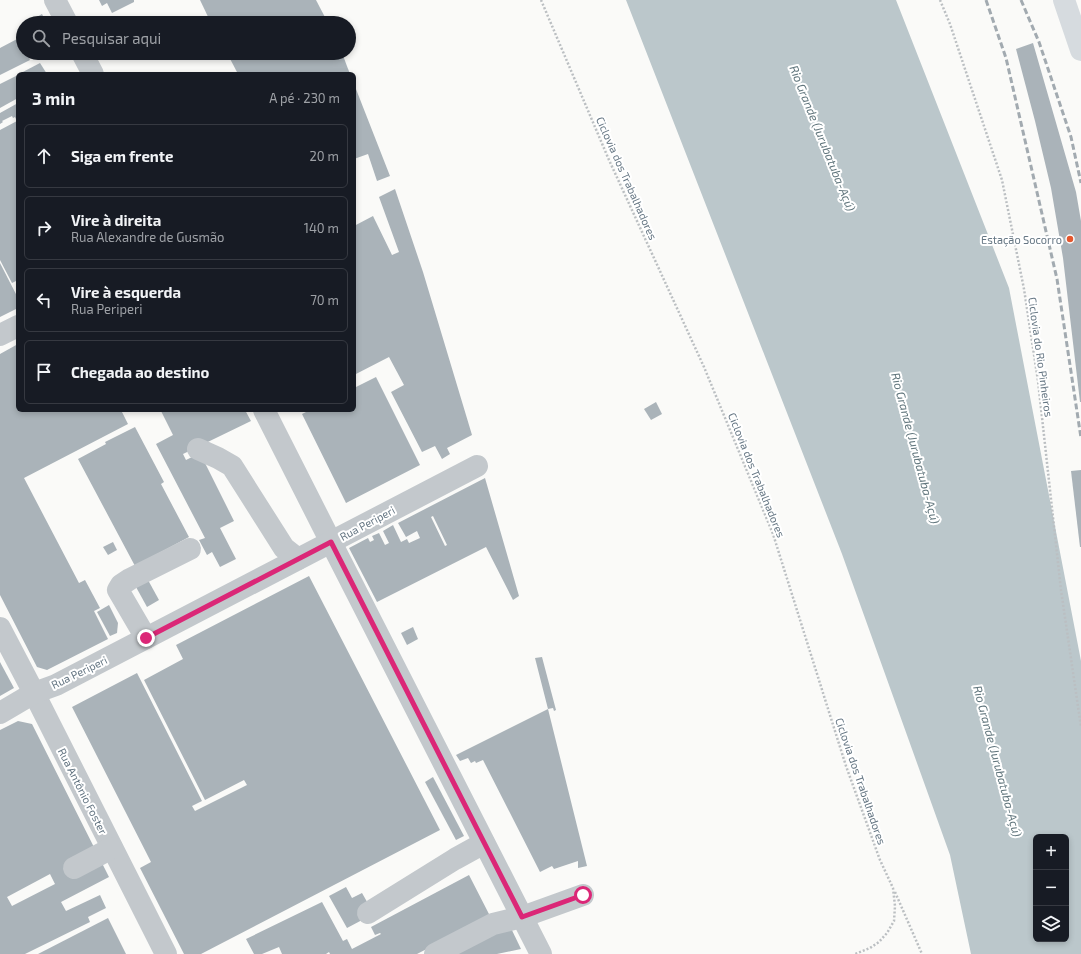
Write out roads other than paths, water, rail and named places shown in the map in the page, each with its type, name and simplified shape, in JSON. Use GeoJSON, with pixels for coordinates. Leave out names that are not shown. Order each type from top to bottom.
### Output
{"type":"FeatureCollection","features":[{"type":"Feature","properties":{"kind":"highway"},"geometry":{"type":"LineString","coordinates":[[1064,0],[1081,50]]}},
{"type":"Feature","properties":{"kind":"street"},"geometry":{"type":"LineString","coordinates":[[55,0],[63,16]]}},
{"type":"Feature","properties":{"kind":"street"},"geometry":{"type":"LineString","coordinates":[[86,60],[92,72]]}},
{"type":"Feature","properties":{"kind":"street"},"geometry":{"type":"LineString","coordinates":[[0,335],[16,327]]}},
{"type":"Feature","properties":{"kind":"street"},"geometry":{"type":"LineString","coordinates":[[265,412],[541,954]]}},
{"type":"Feature","properties":{"kind":"street"},"geometry":{"type":"LineString","coordinates":[[198,449],[232,466],[284,548],[298,559]]}},
{"type":"Feature","properties":{"kind":"street","name":"Rua Periperi"},"geometry":{"type":"LineString","coordinates":[[0,713],[34,693],[56,685],[477,466]]}},
{"type":"Feature","properties":{"kind":"street"},"geometry":{"type":"LineString","coordinates":[[146,638],[118,590],[121,585],[130,579],[190,549]]}},
{"type":"Feature","properties":{"kind":"street","name":"Rua Antônio Foster"},"geometry":{"type":"LineString","coordinates":[[0,628],[166,954]]}},
{"type":"Feature","properties":{"kind":"street"},"geometry":{"type":"LineString","coordinates":[[368,913],[455,858],[484,843]]}},
{"type":"Feature","properties":{"kind":"street"},"geometry":{"type":"LineString","coordinates":[[74,868],[112,848]]}},
{"type":"Feature","properties":{"kind":"street"},"geometry":{"type":"LineString","coordinates":[[435,954],[493,924],[522,917],[583,895]]}},
{"type":"Feature","properties":{"kind":"water","name":"Rio Grande (Jurubatuba-Açú)"},"geometry":{"type":"Polygon","coordinates":[[[626,0],[896,0],[1009,288],[1081,661],[1081,954],[971,954],[950,855],[842,554],[626,0]]]}},
{"type":"Feature","properties":{"kind":"railway"},"geometry":{"type":"LineString","coordinates":[[986,0],[1006,58],[1057,279],[1081,438]]}},
{"type":"Feature","properties":{"kind":"railway"},"geometry":{"type":"LineString","coordinates":[[1021,0],[1039,42],[1071,137],[1081,183]]}},
{"type":"Feature","properties":{"kind":"place","name":"Estação Socorro"},"geometry":{"type":"Point","coordinates":[1070,239]}}]}
